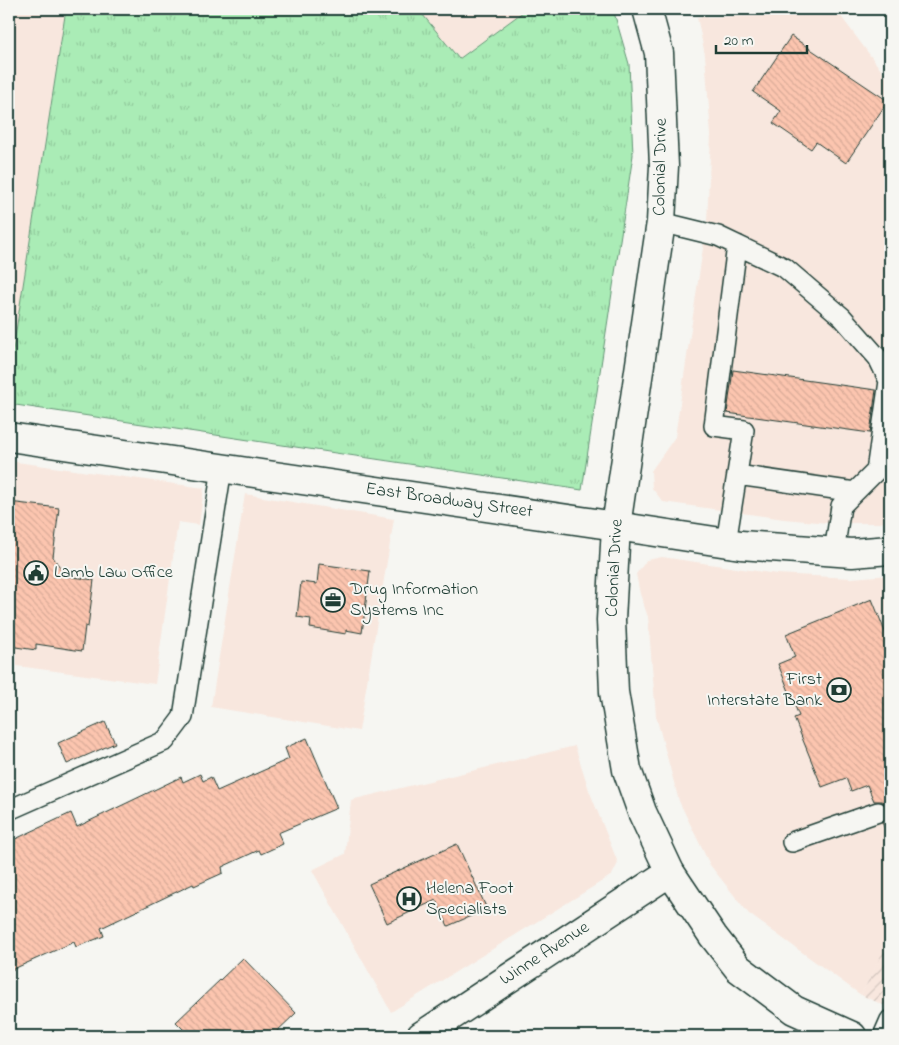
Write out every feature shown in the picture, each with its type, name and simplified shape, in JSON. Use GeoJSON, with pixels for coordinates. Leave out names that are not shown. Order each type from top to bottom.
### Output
{"type":"FeatureCollection","features":[{"type":"Feature","properties":{"kind":"street","name":"Colonial Drive"},"geometry":{"type":"LineString","coordinates":[[647,9],[659,53],[664,166],[661,222],[616,526],[611,620],[615,701],[627,770],[642,812],[670,872],[713,936],[738,968],[794,1010],[852,1036]]}},
{"type":"Feature","properties":{"kind":"street","name":"East Broadway Street"},"geometry":{"type":"LineString","coordinates":[[9,436],[726,543],[852,553],[890,550]]}},
{"type":"Feature","properties":{"kind":"street","name":"Winne Avenue"},"geometry":{"type":"LineString","coordinates":[[421,1036],[670,872]]}},
{"type":"Feature","properties":{"kind":"lane"},"geometry":{"type":"LineString","coordinates":[[661,222],[718,236],[784,268],[842,317],[878,358],[889,381],[876,471],[841,506],[834,552]]}},
{"type":"Feature","properties":{"kind":"lane"},"geometry":{"type":"LineString","coordinates":[[726,543],[744,430],[714,426],[737,245]]}},
{"type":"Feature","properties":{"kind":"lane"},"geometry":{"type":"LineString","coordinates":[[9,810],[165,741],[183,717],[222,468]]}},
{"type":"Feature","properties":{"kind":"lane"},"geometry":{"type":"LineString","coordinates":[[737,475],[855,492]]}},
{"type":"Feature","properties":{"kind":"lane"},"geometry":{"type":"LineString","coordinates":[[792,842],[878,812]]}},
{"type":"Feature","properties":{"kind":"lane"},"geometry":{"type":"LineString","coordinates":[[883,1036],[890,1020]]}},
{"type":"Feature","properties":{"kind":"shaded area"},"geometry":{"type":"Polygon","coordinates":[[[9,9],[66,9],[9,376],[9,9]]]}},
{"type":"Feature","properties":{"kind":"shaded area"},"geometry":{"type":"Polygon","coordinates":[[[418,9],[527,9],[459,59],[418,9]]]}},
{"type":"Feature","properties":{"kind":"shaded area"},"geometry":{"type":"Polygon","coordinates":[[[840,15],[890,82],[890,521],[880,523],[828,523],[784,519],[663,502],[652,488],[651,471],[675,437],[707,221],[711,135],[705,55],[697,17],[840,15]]]}},
{"type":"Feature","properties":{"kind":"shaded area"},"geometry":{"type":"Polygon","coordinates":[[[9,461],[204,488],[199,525],[178,522],[155,684],[9,665],[9,461]]]}},
{"type":"Feature","properties":{"kind":"shaded area"},"geometry":{"type":"Polygon","coordinates":[[[245,494],[394,519],[359,731],[211,707],[245,494]]]}},
{"type":"Feature","properties":{"kind":"shaded area"},"geometry":{"type":"Polygon","coordinates":[[[662,557],[777,574],[851,578],[890,575],[890,939],[861,995],[749,914],[710,865],[679,801],[656,716],[648,617],[640,594],[636,574],[647,560],[662,557]]]}},
{"type":"Feature","properties":{"kind":"shaded area"},"geometry":{"type":"Polygon","coordinates":[[[575,746],[589,790],[618,863],[612,875],[391,1012],[312,870],[345,854],[351,800],[575,746]]]}},
{"type":"Feature","properties":{"kind":"shaded area"},"geometry":{"type":"Polygon","coordinates":[[[890,937],[890,1008],[861,995],[890,937]]]}},
{"type":"Feature","properties":{"kind":"green space"},"geometry":{"type":"Polygon","coordinates":[[[66,9],[418,9],[459,59],[527,9],[613,9],[629,64],[633,155],[582,490],[9,404],[9,376],[66,9]]]}},
{"type":"Feature","properties":{"kind":"building"},"geometry":{"type":"Polygon","coordinates":[[[791,36],[888,101],[846,163],[816,142],[811,149],[773,123],[781,111],[753,92],[791,36]]]}},
{"type":"Feature","properties":{"kind":"building"},"geometry":{"type":"Polygon","coordinates":[[[733,370],[876,390],[870,433],[727,413],[733,370]]]}},
{"type":"Feature","properties":{"kind":"building","name":"Lamb Law Office"},"geometry":{"type":"Polygon","coordinates":[[[9,502],[59,508],[53,557],[66,576],[94,580],[88,627],[85,626],[82,651],[36,644],[36,650],[9,646],[9,502]]]}},
{"type":"Feature","properties":{"kind":"building","name":"Drug Information Systems Inc"},"geometry":{"type":"Polygon","coordinates":[[[319,564],[370,571],[362,633],[346,630],[346,634],[310,628],[311,619],[297,617],[301,582],[317,584],[319,564]]]}},
{"type":"Feature","properties":{"kind":"building","name":"First Interstate Bank"},"geometry":{"type":"Polygon","coordinates":[[[872,599],[890,644],[889,839],[882,822],[889,815],[888,808],[881,801],[874,801],[867,785],[851,791],[846,778],[822,787],[794,718],[799,716],[778,664],[795,657],[786,634],[872,599]]]}},
{"type":"Feature","properties":{"kind":"building"},"geometry":{"type":"Polygon","coordinates":[[[105,722],[115,743],[67,764],[58,743],[105,722]]]}},
{"type":"Feature","properties":{"kind":"building"},"geometry":{"type":"Polygon","coordinates":[[[307,738],[337,808],[278,833],[283,844],[261,854],[259,850],[222,867],[223,873],[194,886],[193,884],[101,928],[104,936],[76,947],[74,942],[9,971],[9,842],[71,813],[77,827],[181,777],[183,782],[200,774],[203,781],[211,777],[217,791],[289,759],[285,748],[307,738]]]}},
{"type":"Feature","properties":{"kind":"building"},"geometry":{"type":"Polygon","coordinates":[[[457,844],[487,909],[448,926],[436,900],[387,923],[369,884],[457,844]]]}},
{"type":"Feature","properties":{"kind":"building"},"geometry":{"type":"Polygon","coordinates":[[[243,958],[296,1013],[272,1036],[190,1036],[176,1022],[243,958]]]}},
{"type":"Feature","properties":{"kind":"place","name":"Lamb Law Office"},"geometry":{"type":"Point","coordinates":[36,573]}},
{"type":"Feature","properties":{"kind":"place","name":"Drug Information Systems Inc"},"geometry":{"type":"Point","coordinates":[333,600]}},
{"type":"Feature","properties":{"kind":"place","name":"First Interstate Bank"},"geometry":{"type":"Point","coordinates":[839,690]}},
{"type":"Feature","properties":{"kind":"place","name":"Helena Foot Specialists"},"geometry":{"type":"Point","coordinates":[409,899]}}]}
